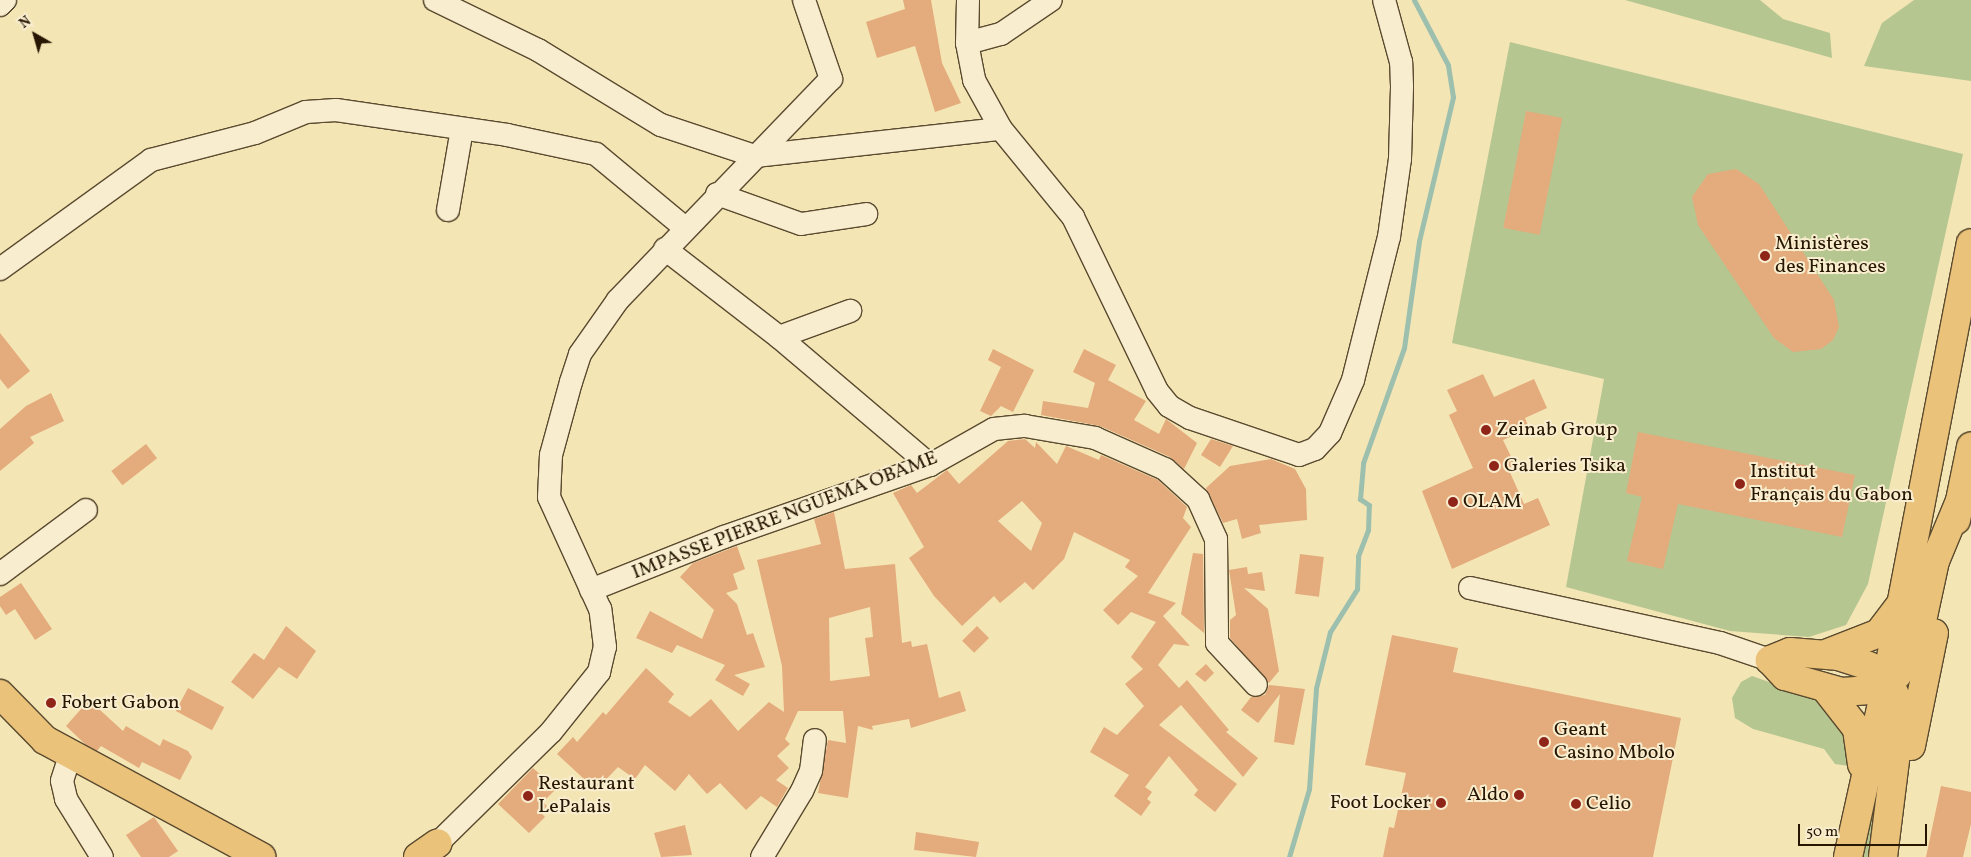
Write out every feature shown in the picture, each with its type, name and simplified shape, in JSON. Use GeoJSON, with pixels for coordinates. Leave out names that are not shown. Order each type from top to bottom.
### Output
{"type":"FeatureCollection","features":[{"type":"Feature","properties":{"kind":"main road"},"geometry":{"type":"LineString","coordinates":[[1848,857],[1887,682],[1971,242]]}},
{"type":"Feature","properties":{"kind":"main road"},"geometry":{"type":"LineString","coordinates":[[1947,363],[1971,306]]}},
{"type":"Feature","properties":{"kind":"main road"},"geometry":{"type":"LineString","coordinates":[[1887,857],[1971,447]]}},
{"type":"Feature","properties":{"kind":"main road"},"geometry":{"type":"LineString","coordinates":[[1883,857],[1900,721],[1898,704],[1887,682],[1869,666],[1824,654],[1790,652],[1770,660],[1786,676],[1825,688],[1866,692],[1887,682],[1913,654],[1935,561],[1960,501]]}},
{"type":"Feature","properties":{"kind":"main road"},"geometry":{"type":"LineString","coordinates":[[1824,654],[1879,633],[1904,595]]}},
{"type":"Feature","properties":{"kind":"main road"},"geometry":{"type":"LineString","coordinates":[[1825,688],[1860,736],[1863,787]]}},
{"type":"Feature","properties":{"kind":"main road"},"geometry":{"type":"LineString","coordinates":[[0,694],[24,722],[70,756],[261,857]]}},
{"type":"Feature","properties":{"kind":"street"},"geometry":{"type":"LineString","coordinates":[[0,5],[5,0]]}},
{"type":"Feature","properties":{"kind":"street"},"geometry":{"type":"LineString","coordinates":[[435,0],[538,50],[661,125],[755,156],[1002,129]]}},
{"type":"Feature","properties":{"kind":"street"},"geometry":{"type":"LineString","coordinates":[[426,852],[551,732],[599,672],[605,628],[591,590],[551,506],[547,478],[551,454],[580,354],[618,300],[717,194],[832,79],[804,0]]}},
{"type":"Feature","properties":{"kind":"street"},"geometry":{"type":"LineString","coordinates":[[968,0],[967,43],[974,80],[1002,129],[1072,217],[1157,392],[1169,406],[1249,441],[1299,455],[1315,449],[1330,433],[1354,380],[1389,237],[1400,159],[1402,86],[1401,62],[1384,0]]}},
{"type":"Feature","properties":{"kind":"street"},"geometry":{"type":"LineString","coordinates":[[967,43],[1001,34],[1051,0]]}},
{"type":"Feature","properties":{"kind":"street"},"geometry":{"type":"LineString","coordinates":[[0,269],[127,173],[171,152],[255,133],[306,112],[336,110],[462,129],[596,154],[685,228]]}},
{"type":"Feature","properties":{"kind":"street"},"geometry":{"type":"LineString","coordinates":[[448,210],[462,129]]}},
{"type":"Feature","properties":{"kind":"street"},"geometry":{"type":"LineString","coordinates":[[717,194],[801,224],[866,214]]}},
{"type":"Feature","properties":{"kind":"street"},"geometry":{"type":"LineString","coordinates":[[665,249],[779,337],[930,465]]}},
{"type":"Feature","properties":{"kind":"street"},"geometry":{"type":"LineString","coordinates":[[779,337],[850,311]]}},
{"type":"Feature","properties":{"kind":"street","name":"IMPASSE PIERRE NGUEMA OBAME"},"geometry":{"type":"LineString","coordinates":[[591,590],[724,536],[930,465],[994,429],[1025,426],[1095,438],[1165,469],[1198,499],[1211,522],[1220,588],[1214,634],[1217,643],[1256,685]]}},
{"type":"Feature","properties":{"kind":"street"},"geometry":{"type":"LineString","coordinates":[[0,574],[86,510]]}},
{"type":"Feature","properties":{"kind":"street"},"geometry":{"type":"LineString","coordinates":[[1470,588],[1720,643],[1770,660]]}},
{"type":"Feature","properties":{"kind":"street"},"geometry":{"type":"LineString","coordinates":[[762,857],[802,791],[811,771],[815,740]]}},
{"type":"Feature","properties":{"kind":"street"},"geometry":{"type":"LineString","coordinates":[[70,756],[62,782],[66,799],[102,857]]}},
{"type":"Feature","properties":{"kind":"green space"},"geometry":{"type":"Polygon","coordinates":[[[1625,0],[1760,0],[1783,19],[1830,33],[1832,58],[1625,0]]]}},
{"type":"Feature","properties":{"kind":"green space"},"geometry":{"type":"Polygon","coordinates":[[[1914,0],[1971,0],[1971,81],[1864,66],[1882,23],[1914,0]]]}},
{"type":"Feature","properties":{"kind":"green space"},"geometry":{"type":"Polygon","coordinates":[[[1510,42],[1963,154],[1868,584],[1846,625],[1809,637],[1730,631],[1566,587],[1604,379],[1452,343],[1510,42]]]}},
{"type":"Feature","properties":{"kind":"green space"},"geometry":{"type":"Polygon","coordinates":[[[1752,676],[1816,698],[1844,730],[1849,766],[1835,764],[1824,749],[1753,729],[1735,718],[1732,698],[1741,682],[1752,676]]]}},
{"type":"Feature","properties":{"kind":"green space"},"geometry":{"type":"Polygon","coordinates":[[[1880,773],[1876,857],[1863,857],[1880,773]]]}},
{"type":"Feature","properties":{"kind":"building"},"geometry":{"type":"Polygon","coordinates":[[[903,0],[931,0],[942,63],[961,103],[935,112],[915,46],[877,58],[866,22],[905,9],[903,0]]]}},
{"type":"Feature","properties":{"kind":"building"},"geometry":{"type":"Polygon","coordinates":[[[1526,111],[1562,118],[1540,235],[1503,228],[1526,111]]]}},
{"type":"Feature","properties":{"kind":"building"},"geometry":{"type":"Polygon","coordinates":[[[1736,169],[1759,184],[1834,300],[1839,327],[1833,340],[1821,349],[1793,352],[1774,338],[1698,225],[1692,197],[1708,174],[1736,169]]]}},
{"type":"Feature","properties":{"kind":"building"},"geometry":{"type":"Polygon","coordinates":[[[0,333],[30,371],[8,389],[0,379],[0,333]]]}},
{"type":"Feature","properties":{"kind":"building"},"geometry":{"type":"Polygon","coordinates":[[[993,349],[1034,370],[1013,412],[1001,406],[991,416],[980,411],[1001,367],[988,360],[993,349]]]}},
{"type":"Feature","properties":{"kind":"building"},"geometry":{"type":"Polygon","coordinates":[[[1084,349],[1116,365],[1108,380],[1146,401],[1134,420],[1159,434],[1166,419],[1197,443],[1184,469],[1170,457],[1100,426],[1041,415],[1043,401],[1088,408],[1095,383],[1073,372],[1084,349]]]}},
{"type":"Feature","properties":{"kind":"building"},"geometry":{"type":"Polygon","coordinates":[[[1483,374],[1494,397],[1534,379],[1547,408],[1525,418],[1529,428],[1503,440],[1515,465],[1508,468],[1524,504],[1538,498],[1550,525],[1452,569],[1422,491],[1473,468],[1449,415],[1457,411],[1447,390],[1483,374]]]}},
{"type":"Feature","properties":{"kind":"building"},"geometry":{"type":"Polygon","coordinates":[[[51,393],[64,421],[30,437],[34,443],[0,471],[0,429],[26,406],[51,393]]]}},
{"type":"Feature","properties":{"kind":"building","name":"Institut Français du Gabon"},"geometry":{"type":"Polygon","coordinates":[[[1638,432],[1855,475],[1842,537],[1678,504],[1663,569],[1627,561],[1642,497],[1626,493],[1638,432]]]}},
{"type":"Feature","properties":{"kind":"building"},"geometry":{"type":"Polygon","coordinates":[[[1025,439],[1035,448],[1036,442],[1057,464],[1066,446],[1099,460],[1101,455],[1158,480],[1187,507],[1183,518],[1191,527],[1148,593],[1176,603],[1163,616],[1190,646],[1174,644],[1158,665],[1179,688],[1187,680],[1229,730],[1226,732],[1258,758],[1243,777],[1181,705],[1159,725],[1237,784],[1215,812],[1194,795],[1198,790],[1169,756],[1145,787],[1152,792],[1147,799],[1151,802],[1141,816],[1114,796],[1129,775],[1090,752],[1104,727],[1117,735],[1144,706],[1125,684],[1143,669],[1131,657],[1156,622],[1131,612],[1118,625],[1103,610],[1138,576],[1125,567],[1130,560],[1074,532],[1064,559],[1033,590],[1025,582],[1000,603],[994,596],[962,626],[934,596],[909,558],[924,547],[893,493],[911,485],[917,493],[947,470],[959,484],[1008,441],[1025,439]],[[1022,501],[998,521],[1031,551],[1042,523],[1022,501]]]}},
{"type":"Feature","properties":{"kind":"building"},"geometry":{"type":"Polygon","coordinates":[[[1211,439],[1233,446],[1220,467],[1201,455],[1211,439]]]}},
{"type":"Feature","properties":{"kind":"building"},"geometry":{"type":"Polygon","coordinates":[[[146,444],[157,458],[122,485],[111,471],[146,444]]]}},
{"type":"Feature","properties":{"kind":"building"},"geometry":{"type":"Polygon","coordinates":[[[1271,459],[1295,469],[1306,489],[1307,520],[1259,525],[1261,533],[1242,539],[1237,519],[1223,523],[1206,488],[1230,466],[1271,459]]]}},
{"type":"Feature","properties":{"kind":"building"},"geometry":{"type":"Polygon","coordinates":[[[834,512],[845,569],[895,564],[902,643],[911,641],[912,647],[927,644],[939,698],[960,691],[966,711],[911,728],[909,719],[872,726],[873,730],[858,726],[848,798],[818,793],[828,740],[846,743],[843,711],[798,711],[785,739],[790,744],[777,756],[789,768],[776,780],[788,788],[777,807],[761,796],[746,810],[720,783],[707,794],[689,774],[675,791],[645,765],[635,779],[618,767],[596,790],[557,754],[573,737],[577,742],[603,712],[606,715],[646,668],[674,694],[668,702],[690,717],[711,699],[738,731],[769,702],[784,712],[782,666],[757,560],[821,544],[814,519],[834,512]],[[870,607],[829,618],[830,681],[870,676],[865,638],[873,637],[870,607]]]}},
{"type":"Feature","properties":{"kind":"building"},"geometry":{"type":"Polygon","coordinates":[[[737,546],[745,569],[733,574],[738,589],[726,593],[737,604],[747,635],[753,633],[765,667],[734,675],[750,684],[743,696],[715,680],[725,665],[677,645],[672,653],[636,638],[650,611],[702,639],[714,610],[680,577],[693,563],[737,546]]]}},
{"type":"Feature","properties":{"kind":"building"},"geometry":{"type":"Polygon","coordinates":[[[1193,553],[1203,554],[1204,633],[1181,614],[1193,553]]]}},
{"type":"Feature","properties":{"kind":"building"},"geometry":{"type":"Polygon","coordinates":[[[1300,554],[1324,557],[1319,597],[1295,594],[1300,554]]]}},
{"type":"Feature","properties":{"kind":"building"},"geometry":{"type":"Polygon","coordinates":[[[1247,567],[1248,574],[1262,572],[1265,591],[1244,588],[1268,609],[1279,671],[1269,683],[1230,638],[1230,620],[1236,615],[1229,570],[1247,567]]]}},
{"type":"Feature","properties":{"kind":"building"},"geometry":{"type":"Polygon","coordinates":[[[21,583],[52,629],[35,640],[15,609],[6,615],[0,606],[0,597],[21,583]]]}},
{"type":"Feature","properties":{"kind":"building"},"geometry":{"type":"Polygon","coordinates":[[[286,626],[316,651],[297,679],[279,667],[253,699],[231,682],[254,653],[264,660],[286,626]]]}},
{"type":"Feature","properties":{"kind":"building"},"geometry":{"type":"Polygon","coordinates":[[[977,626],[989,638],[974,653],[962,641],[977,626]]]}},
{"type":"Feature","properties":{"kind":"building","name":"Geant Casino Mbolo"},"geometry":{"type":"Polygon","coordinates":[[[1392,635],[1458,648],[1453,672],[1681,718],[1653,857],[1383,857],[1389,827],[1394,828],[1406,773],[1365,765],[1392,635]]]}},
{"type":"Feature","properties":{"kind":"building"},"geometry":{"type":"Polygon","coordinates":[[[1206,664],[1214,673],[1205,682],[1195,674],[1206,664]]]}},
{"type":"Feature","properties":{"kind":"building"},"geometry":{"type":"Polygon","coordinates":[[[1269,685],[1305,689],[1294,745],[1274,742],[1280,694],[1258,723],[1241,710],[1251,697],[1265,695],[1269,685]]]}},
{"type":"Feature","properties":{"kind":"building"},"geometry":{"type":"Polygon","coordinates":[[[188,688],[224,707],[212,730],[176,711],[188,688]]]}},
{"type":"Feature","properties":{"kind":"building"},"geometry":{"type":"Polygon","coordinates":[[[89,700],[123,731],[126,726],[160,746],[163,739],[188,751],[192,757],[180,780],[142,762],[139,768],[101,746],[97,751],[86,745],[66,726],[89,700]]]}},
{"type":"Feature","properties":{"kind":"building","name":"Restaurant LePalais"},"geometry":{"type":"Polygon","coordinates":[[[533,768],[556,789],[543,802],[547,806],[541,813],[545,817],[529,833],[498,804],[533,768]]]}},
{"type":"Feature","properties":{"kind":"building"},"geometry":{"type":"Polygon","coordinates":[[[1941,786],[1971,792],[1971,824],[1963,857],[1926,857],[1941,786]]]}},
{"type":"Feature","properties":{"kind":"building"},"geometry":{"type":"Polygon","coordinates":[[[154,817],[178,851],[169,857],[141,857],[126,835],[154,817]]]}},
{"type":"Feature","properties":{"kind":"building"},"geometry":{"type":"Polygon","coordinates":[[[685,825],[692,855],[661,857],[654,833],[685,825]]]}},
{"type":"Feature","properties":{"kind":"building"},"geometry":{"type":"Polygon","coordinates":[[[916,832],[979,842],[976,857],[914,850],[916,832]]]}},
{"type":"Feature","properties":{"kind":"waterway"},"geometry":{"type":"LineString","coordinates":[[1289,857],[1309,789],[1316,688],[1330,632],[1357,589],[1358,556],[1368,530],[1369,505],[1360,499],[1363,463],[1404,348],[1419,241],[1453,97],[1448,65],[1414,0]]}},
{"type":"Feature","properties":{"kind":"place","name":"Ministères des Finances"},"geometry":{"type":"Point","coordinates":[1765,256]}},
{"type":"Feature","properties":{"kind":"place","name":"Zeinab Group"},"geometry":{"type":"Point","coordinates":[1486,430]}},
{"type":"Feature","properties":{"kind":"place","name":"Galeries Tsika"},"geometry":{"type":"Point","coordinates":[1494,466]}},
{"type":"Feature","properties":{"kind":"place","name":"Institut Français du Gabon"},"geometry":{"type":"Point","coordinates":[1740,484]}},
{"type":"Feature","properties":{"kind":"place","name":"OLAM"},"geometry":{"type":"Point","coordinates":[1453,502]}},
{"type":"Feature","properties":{"kind":"place","name":"Fobert Gabon"},"geometry":{"type":"Point","coordinates":[51,703]}},
{"type":"Feature","properties":{"kind":"place","name":"Geant Casino Mbolo"},"geometry":{"type":"Point","coordinates":[1544,742]}},
{"type":"Feature","properties":{"kind":"place","name":"Aldo"},"geometry":{"type":"Point","coordinates":[1519,795]}},
{"type":"Feature","properties":{"kind":"place","name":"Restaurant LePalais"},"geometry":{"type":"Point","coordinates":[528,796]}},
{"type":"Feature","properties":{"kind":"place","name":"Foot Locker"},"geometry":{"type":"Point","coordinates":[1441,803]}},
{"type":"Feature","properties":{"kind":"place","name":"Celio"},"geometry":{"type":"Point","coordinates":[1576,804]}}]}
